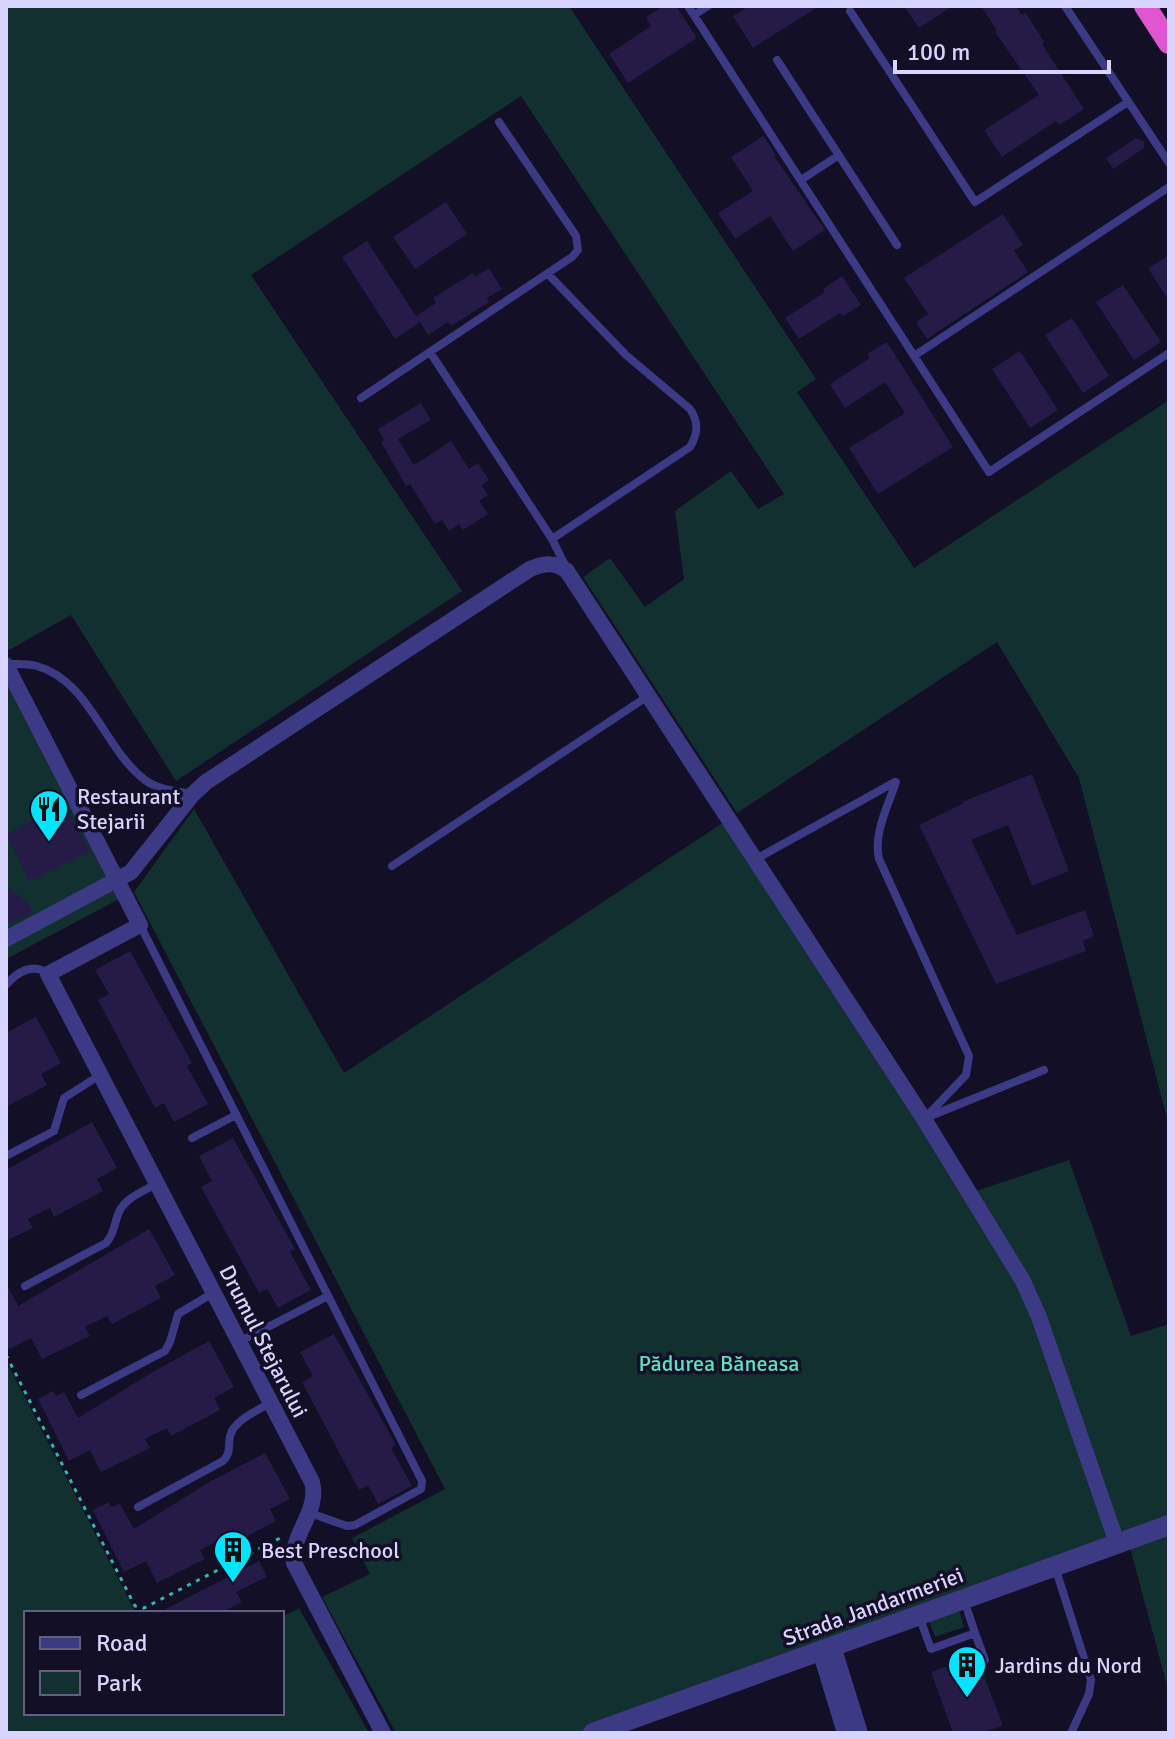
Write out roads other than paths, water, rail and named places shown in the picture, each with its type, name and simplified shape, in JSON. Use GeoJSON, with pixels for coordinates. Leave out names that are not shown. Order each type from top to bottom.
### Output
{"type":"FeatureCollection","features":[{"type":"Feature","properties":{"kind":"highway"},"geometry":{"type":"LineString","coordinates":[[1145,6],[1169,43]]}},
{"type":"Feature","properties":{"kind":"street"},"geometry":{"type":"LineString","coordinates":[[6,939],[115,882],[139,864],[193,794],[206,782],[530,569],[549,563],[558,564],[567,571],[649,695],[924,1119],[1027,1290],[1117,1543]]}},
{"type":"Feature","properties":{"kind":"street"},"geometry":{"type":"LineString","coordinates":[[6,664],[115,882],[140,925],[48,974]]}},
{"type":"Feature","properties":{"kind":"street","name":"Drumul Stejarului"},"geometry":{"type":"LineString","coordinates":[[48,974],[312,1482],[315,1496],[295,1547],[294,1563],[383,1733]]}},
{"type":"Feature","properties":{"kind":"street","name":"Strada Jandarmeriei"},"geometry":{"type":"LineString","coordinates":[[593,1733],[1169,1525]]}},
{"type":"Feature","properties":{"kind":"street"},"geometry":{"type":"LineString","coordinates":[[826,1648],[845,1733]]}},
{"type":"Feature","properties":{"kind":"street"},"geometry":{"type":"LineString","coordinates":[[826,1648],[860,1733]]}},
{"type":"Feature","properties":{"kind":"lane"},"geometry":{"type":"LineString","coordinates":[[688,6],[989,472],[1169,353]]}},
{"type":"Feature","properties":{"kind":"lane"},"geometry":{"type":"LineString","coordinates":[[694,15],[708,6]]}},
{"type":"Feature","properties":{"kind":"lane"},"geometry":{"type":"LineString","coordinates":[[1065,6],[1169,163]]}},
{"type":"Feature","properties":{"kind":"lane"},"geometry":{"type":"LineString","coordinates":[[850,11],[975,202],[1128,102]]}},
{"type":"Feature","properties":{"kind":"lane"},"geometry":{"type":"LineString","coordinates":[[777,60],[897,245]]}},
{"type":"Feature","properties":{"kind":"lane"},"geometry":{"type":"LineString","coordinates":[[361,398],[548,274],[578,250],[576,236],[499,122]]}},
{"type":"Feature","properties":{"kind":"lane"},"geometry":{"type":"LineString","coordinates":[[801,180],[839,155]]}},
{"type":"Feature","properties":{"kind":"lane"},"geometry":{"type":"LineString","coordinates":[[914,356],[1169,187]]}},
{"type":"Feature","properties":{"kind":"lane"},"geometry":{"type":"LineString","coordinates":[[548,274],[626,355],[690,409],[696,419],[697,432],[690,447],[552,539]]}},
{"type":"Feature","properties":{"kind":"lane"},"geometry":{"type":"LineString","coordinates":[[430,352],[552,539],[567,571]]}},
{"type":"Feature","properties":{"kind":"lane"},"geometry":{"type":"LineString","coordinates":[[6,664],[34,665],[62,678],[145,780],[165,789],[193,794]]}},
{"type":"Feature","properties":{"kind":"lane"},"geometry":{"type":"LineString","coordinates":[[392,866],[649,695]]}},
{"type":"Feature","properties":{"kind":"lane"},"geometry":{"type":"LineString","coordinates":[[756,859],[896,782],[876,847],[879,859],[969,1056],[966,1075],[924,1119]]}},
{"type":"Feature","properties":{"kind":"lane"},"geometry":{"type":"LineString","coordinates":[[140,925],[422,1481],[421,1489],[355,1525],[347,1526],[310,1513]]}},
{"type":"Feature","properties":{"kind":"lane"},"geometry":{"type":"LineString","coordinates":[[6,985],[30,968],[37,967],[48,974]]}},
{"type":"Feature","properties":{"kind":"lane"},"geometry":{"type":"LineString","coordinates":[[924,1119],[1044,1070]]}},
{"type":"Feature","properties":{"kind":"lane"},"geometry":{"type":"LineString","coordinates":[[6,1156],[54,1131],[64,1098],[100,1074]]}},
{"type":"Feature","properties":{"kind":"lane"},"geometry":{"type":"LineString","coordinates":[[192,1138],[236,1115]]}},
{"type":"Feature","properties":{"kind":"lane"},"geometry":{"type":"LineString","coordinates":[[25,1286],[106,1243],[114,1231],[121,1208],[130,1199],[157,1184]]}},
{"type":"Feature","properties":{"kind":"lane"},"geometry":{"type":"LineString","coordinates":[[81,1395],[165,1351],[178,1314],[214,1293]]}},
{"type":"Feature","properties":{"kind":"lane"},"geometry":{"type":"LineString","coordinates":[[239,1342],[328,1296]]}},
{"type":"Feature","properties":{"kind":"lane"},"geometry":{"type":"LineString","coordinates":[[138,1507],[223,1461],[229,1453],[230,1435],[236,1425],[271,1402]]}},
{"type":"Feature","properties":{"kind":"lane"},"geometry":{"type":"LineString","coordinates":[[1055,1566],[1091,1680],[1089,1694],[1071,1733]]}},
{"type":"Feature","properties":{"kind":"lane"},"geometry":{"type":"LineString","coordinates":[[963,1599],[985,1660]]}},
{"type":"Feature","properties":{"kind":"lane"},"geometry":{"type":"LineString","coordinates":[[919,1615],[931,1649],[975,1633]]}},
{"type":"Feature","properties":{"kind":"place","name":"Restaurant Stejarii"},"geometry":{"type":"Point","coordinates":[49,843]}},
{"type":"Feature","properties":{"kind":"place","name":"Best Preschool"},"geometry":{"type":"Point","coordinates":[233,1584]}},
{"type":"Feature","properties":{"kind":"place","name":"Jardins du Nord"},"geometry":{"type":"Point","coordinates":[967,1699]}},
{"type":"Feature","properties":{"kind":"park label","name":"Pădurea Băneasa"},"geometry":{"type":"Point","coordinates":[719,1363]}}]}
